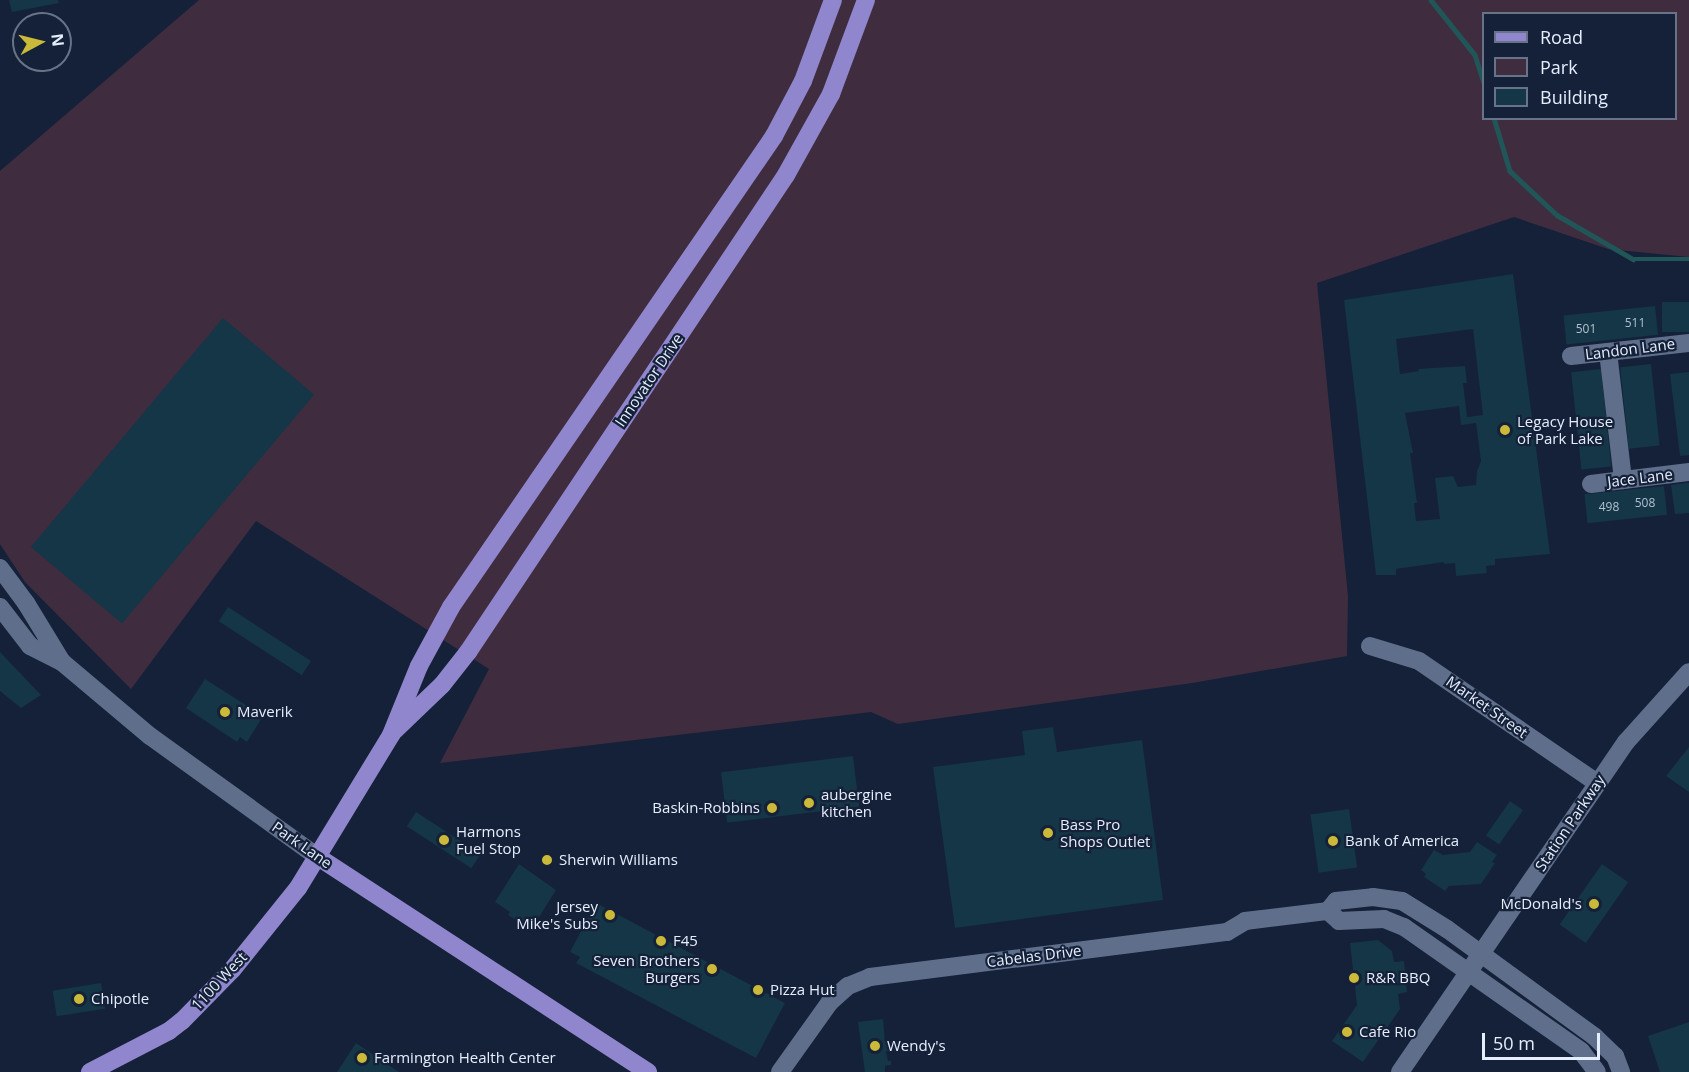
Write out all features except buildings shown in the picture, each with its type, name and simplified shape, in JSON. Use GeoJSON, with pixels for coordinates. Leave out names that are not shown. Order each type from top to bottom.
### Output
{"type":"FeatureCollection","features":[{"type":"Feature","properties":{"kind":"main road","name":"Innovator Drive"},"geometry":{"type":"LineString","coordinates":[[318,856],[391,735],[419,666],[451,607],[774,136],[804,81],[833,0]]}},
{"type":"Feature","properties":{"kind":"main road","name":"Innovator Drive"},"geometry":{"type":"LineString","coordinates":[[391,735],[442,685],[468,651],[786,175],[831,94],[866,0]]}},
{"type":"Feature","properties":{"kind":"main road","name":"1100 West"},"geometry":{"type":"LineString","coordinates":[[90,1072],[169,1031],[182,1021],[232,970],[291,898],[318,856]]}},
{"type":"Feature","properties":{"kind":"main road","name":"Park Lane"},"geometry":{"type":"LineString","coordinates":[[318,856],[648,1072]]}},
{"type":"Feature","properties":{"kind":"street","name":"Landon Lane"},"geometry":{"type":"LineString","coordinates":[[1571,356],[1689,343]]}},
{"type":"Feature","properties":{"kind":"street"},"geometry":{"type":"LineString","coordinates":[[1608,352],[1623,480]]}},
{"type":"Feature","properties":{"kind":"street","name":"Jace Lane"},"geometry":{"type":"LineString","coordinates":[[1591,484],[1689,472]]}},
{"type":"Feature","properties":{"kind":"street","name":"Park Lane"},"geometry":{"type":"LineString","coordinates":[[0,568],[26,603],[62,662],[150,736],[318,856]]}},
{"type":"Feature","properties":{"kind":"street"},"geometry":{"type":"LineString","coordinates":[[0,608],[30,646],[62,662]]}},
{"type":"Feature","properties":{"kind":"street","name":"Market Street"},"geometry":{"type":"LineString","coordinates":[[1370,646],[1393,651],[1426,665],[1597,783]]}},
{"type":"Feature","properties":{"kind":"street","name":"Station Parkway"},"geometry":{"type":"LineString","coordinates":[[1400,1072],[1626,742],[1689,672]]}},
{"type":"Feature","properties":{"kind":"street","name":"Cabelas Drive"},"geometry":{"type":"LineString","coordinates":[[780,1072],[830,1002],[848,986],[870,977],[1227,932],[1245,921],[1328,911],[1336,901],[1362,897],[1402,901],[1447,929],[1595,1037],[1615,1056],[1621,1072]]}},
{"type":"Feature","properties":{"kind":"street","name":"Cabelas Drive"},"geometry":{"type":"LineString","coordinates":[[1328,911],[1339,921],[1373,918],[1395,921],[1581,1051],[1597,1072]]}},
{"type":"Feature","properties":{"kind":"green space"},"geometry":{"type":"Polygon","coordinates":[[[199,0],[1689,0],[1689,257],[1608,249],[1514,217],[1317,283],[1348,596],[1347,656],[1192,683],[898,724],[871,712],[440,763],[489,669],[256,521],[131,689],[25,582],[0,544],[0,171],[199,0]]]}},
{"type":"Feature","properties":{"kind":"waterway"},"geometry":{"type":"LineString","coordinates":[[1431,0],[1475,55],[1482,76]]}},
{"type":"Feature","properties":{"kind":"waterway"},"geometry":{"type":"LineString","coordinates":[[1495,120],[1510,171],[1557,215],[1633,259],[1689,259]]}},
{"type":"Feature","properties":{"kind":"place","name":"Legacy House of Park Lake"},"geometry":{"type":"Point","coordinates":[1505,430]}},
{"type":"Feature","properties":{"kind":"place","name":"Maverik"},"geometry":{"type":"Point","coordinates":[225,712]}},
{"type":"Feature","properties":{"kind":"place","name":"aubergine kitchen"},"geometry":{"type":"Point","coordinates":[809,803]}},
{"type":"Feature","properties":{"kind":"place","name":"Baskin-Robbins"},"geometry":{"type":"Point","coordinates":[772,808]}},
{"type":"Feature","properties":{"kind":"place","name":"Bass Pro Shops Outlet"},"geometry":{"type":"Point","coordinates":[1048,833]}},
{"type":"Feature","properties":{"kind":"place","name":"Harmons Fuel Stop"},"geometry":{"type":"Point","coordinates":[444,840]}},
{"type":"Feature","properties":{"kind":"place","name":"Bank of America"},"geometry":{"type":"Point","coordinates":[1333,841]}},
{"type":"Feature","properties":{"kind":"place","name":"Sherwin Williams"},"geometry":{"type":"Point","coordinates":[547,860]}},
{"type":"Feature","properties":{"kind":"place","name":"McDonald's"},"geometry":{"type":"Point","coordinates":[1594,904]}},
{"type":"Feature","properties":{"kind":"place","name":"Jersey Mike's Subs"},"geometry":{"type":"Point","coordinates":[610,915]}},
{"type":"Feature","properties":{"kind":"place","name":"F45"},"geometry":{"type":"Point","coordinates":[661,941]}},
{"type":"Feature","properties":{"kind":"place","name":"Seven Brothers Burgers"},"geometry":{"type":"Point","coordinates":[712,969]}},
{"type":"Feature","properties":{"kind":"place","name":"R&R BBQ"},"geometry":{"type":"Point","coordinates":[1354,978]}},
{"type":"Feature","properties":{"kind":"place","name":"Pizza Hut"},"geometry":{"type":"Point","coordinates":[758,990]}},
{"type":"Feature","properties":{"kind":"place","name":"Chipotle"},"geometry":{"type":"Point","coordinates":[79,999]}},
{"type":"Feature","properties":{"kind":"place","name":"Cafe Rio"},"geometry":{"type":"Point","coordinates":[1347,1032]}},
{"type":"Feature","properties":{"kind":"place","name":"Wendy's"},"geometry":{"type":"Point","coordinates":[875,1046]}},
{"type":"Feature","properties":{"kind":"place","name":"Farmington Health Center"},"geometry":{"type":"Point","coordinates":[362,1058]}}]}
